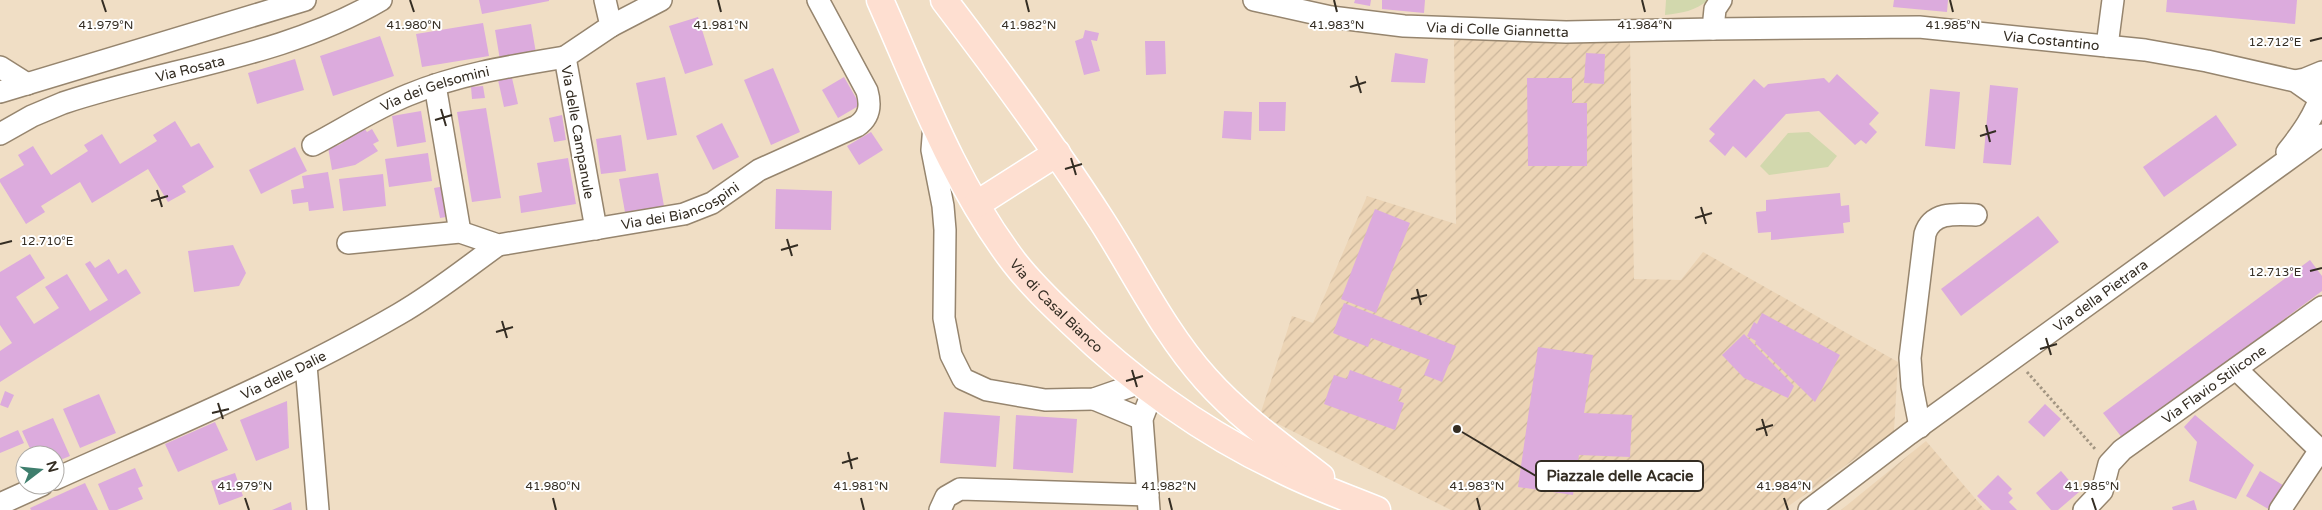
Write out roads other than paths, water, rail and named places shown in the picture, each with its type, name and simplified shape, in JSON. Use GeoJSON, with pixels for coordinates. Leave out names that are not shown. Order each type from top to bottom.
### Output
{"type":"FeatureCollection","features":[{"type":"Feature","properties":{"kind":"main road","name":"Via di Casal Bianco"},"geometry":{"type":"LineString","coordinates":[[880,0],[934,125],[977,204],[1014,262],[1033,284],[1104,354],[1146,388],[1214,434],[1280,470],[1378,510]]}},
{"type":"Feature","properties":{"kind":"main road","name":"Via di Casal Bianco"},"geometry":{"type":"LineString","coordinates":[[944,0],[1025,105],[1102,222],[1166,326],[1197,369],[1242,416],[1352,500]]}},
{"type":"Feature","properties":{"kind":"main road"},"geometry":{"type":"LineString","coordinates":[[977,204],[1056,153]]}},
{"type":"Feature","properties":{"kind":"street"},"geometry":{"type":"LineString","coordinates":[[244,0],[264,12]]}},
{"type":"Feature","properties":{"kind":"street"},"geometry":{"type":"LineString","coordinates":[[0,92],[305,0]]}},
{"type":"Feature","properties":{"kind":"street","name":"Via Rosata"},"geometry":{"type":"LineString","coordinates":[[0,134],[32,116],[63,103],[275,44],[351,15],[381,0]]}},
{"type":"Feature","properties":{"kind":"street"},"geometry":{"type":"LineString","coordinates":[[605,0],[611,26],[661,0]]}},
{"type":"Feature","properties":{"kind":"street","name":"Via dei Biancospini"},"geometry":{"type":"LineString","coordinates":[[348,243],[460,232],[498,245],[667,217],[701,209],[759,170],[853,128],[864,121],[869,109],[867,91],[818,0]]}},
{"type":"Feature","properties":{"kind":"street","name":"Via di Colle Giannetta"},"geometry":{"type":"LineString","coordinates":[[1254,0],[1338,18],[1396,25],[1566,32],[1713,29]]}},
{"type":"Feature","properties":{"kind":"street"},"geometry":{"type":"LineString","coordinates":[[1713,29],[1715,9],[1721,0]]}},
{"type":"Feature","properties":{"kind":"street"},"geometry":{"type":"LineString","coordinates":[[2107,46],[2113,0]]}},
{"type":"Feature","properties":{"kind":"street","name":"Via delle Campanule"},"geometry":{"type":"LineString","coordinates":[[596,229],[565,57],[611,26]]}},
{"type":"Feature","properties":{"kind":"street","name":"Via Costantino"},"geometry":{"type":"LineString","coordinates":[[1713,29],[1918,27],[2107,46],[2184,56],[2295,81]]}},
{"type":"Feature","properties":{"kind":"street","name":"Via dei Gelsomini"},"geometry":{"type":"LineString","coordinates":[[313,145],[398,99],[435,85],[475,73],[565,57]]}},
{"type":"Feature","properties":{"kind":"street"},"geometry":{"type":"LineString","coordinates":[[0,67],[27,84]]}},
{"type":"Feature","properties":{"kind":"street"},"geometry":{"type":"LineString","coordinates":[[2295,81],[2322,72]]}},
{"type":"Feature","properties":{"kind":"street"},"geometry":{"type":"LineString","coordinates":[[2256,182],[2282,157],[2302,133],[2321,96],[2295,81]]}},
{"type":"Feature","properties":{"kind":"street"},"geometry":{"type":"LineString","coordinates":[[435,85],[460,232]]}},
{"type":"Feature","properties":{"kind":"street"},"geometry":{"type":"LineString","coordinates":[[934,125],[932,150],[944,206],[944,318],[948,345],[958,373],[963,379],[977,388],[1045,400],[1094,399],[1146,388],[1142,419],[1148,503],[960,489],[946,497],[940,510]]}},
{"type":"Feature","properties":{"kind":"street","name":"Via della Pietrara"},"geometry":{"type":"LineString","coordinates":[[1809,510],[1920,427],[2322,135]]}},
{"type":"Feature","properties":{"kind":"street"},"geometry":{"type":"LineString","coordinates":[[1920,427],[1912,386],[1910,358],[1925,234],[1931,224],[1941,217],[1952,214],[1976,215]]}},
{"type":"Feature","properties":{"kind":"street","name":"Via delle Dalie"},"geometry":{"type":"LineString","coordinates":[[65,474],[306,365],[401,313],[498,245]]}},
{"type":"Feature","properties":{"kind":"street","name":"Via Flavio Stilicone"},"geometry":{"type":"LineString","coordinates":[[2084,510],[2102,491],[2109,464],[2122,450],[2322,308]]}},
{"type":"Feature","properties":{"kind":"street"},"geometry":{"type":"LineString","coordinates":[[306,365],[318,510]]}},
{"type":"Feature","properties":{"kind":"street"},"geometry":{"type":"LineString","coordinates":[[2236,369],[2321,451],[2280,510]]}},
{"type":"Feature","properties":{"kind":"street"},"geometry":{"type":"LineString","coordinates":[[1094,399],[1142,419]]}},
{"type":"Feature","properties":{"kind":"street"},"geometry":{"type":"LineString","coordinates":[[0,504],[20,495]]}},
{"type":"Feature","properties":{"kind":"place","name":"Piazzale delle Acacie"},"geometry":{"type":"Point","coordinates":[1457,429]}}]}
